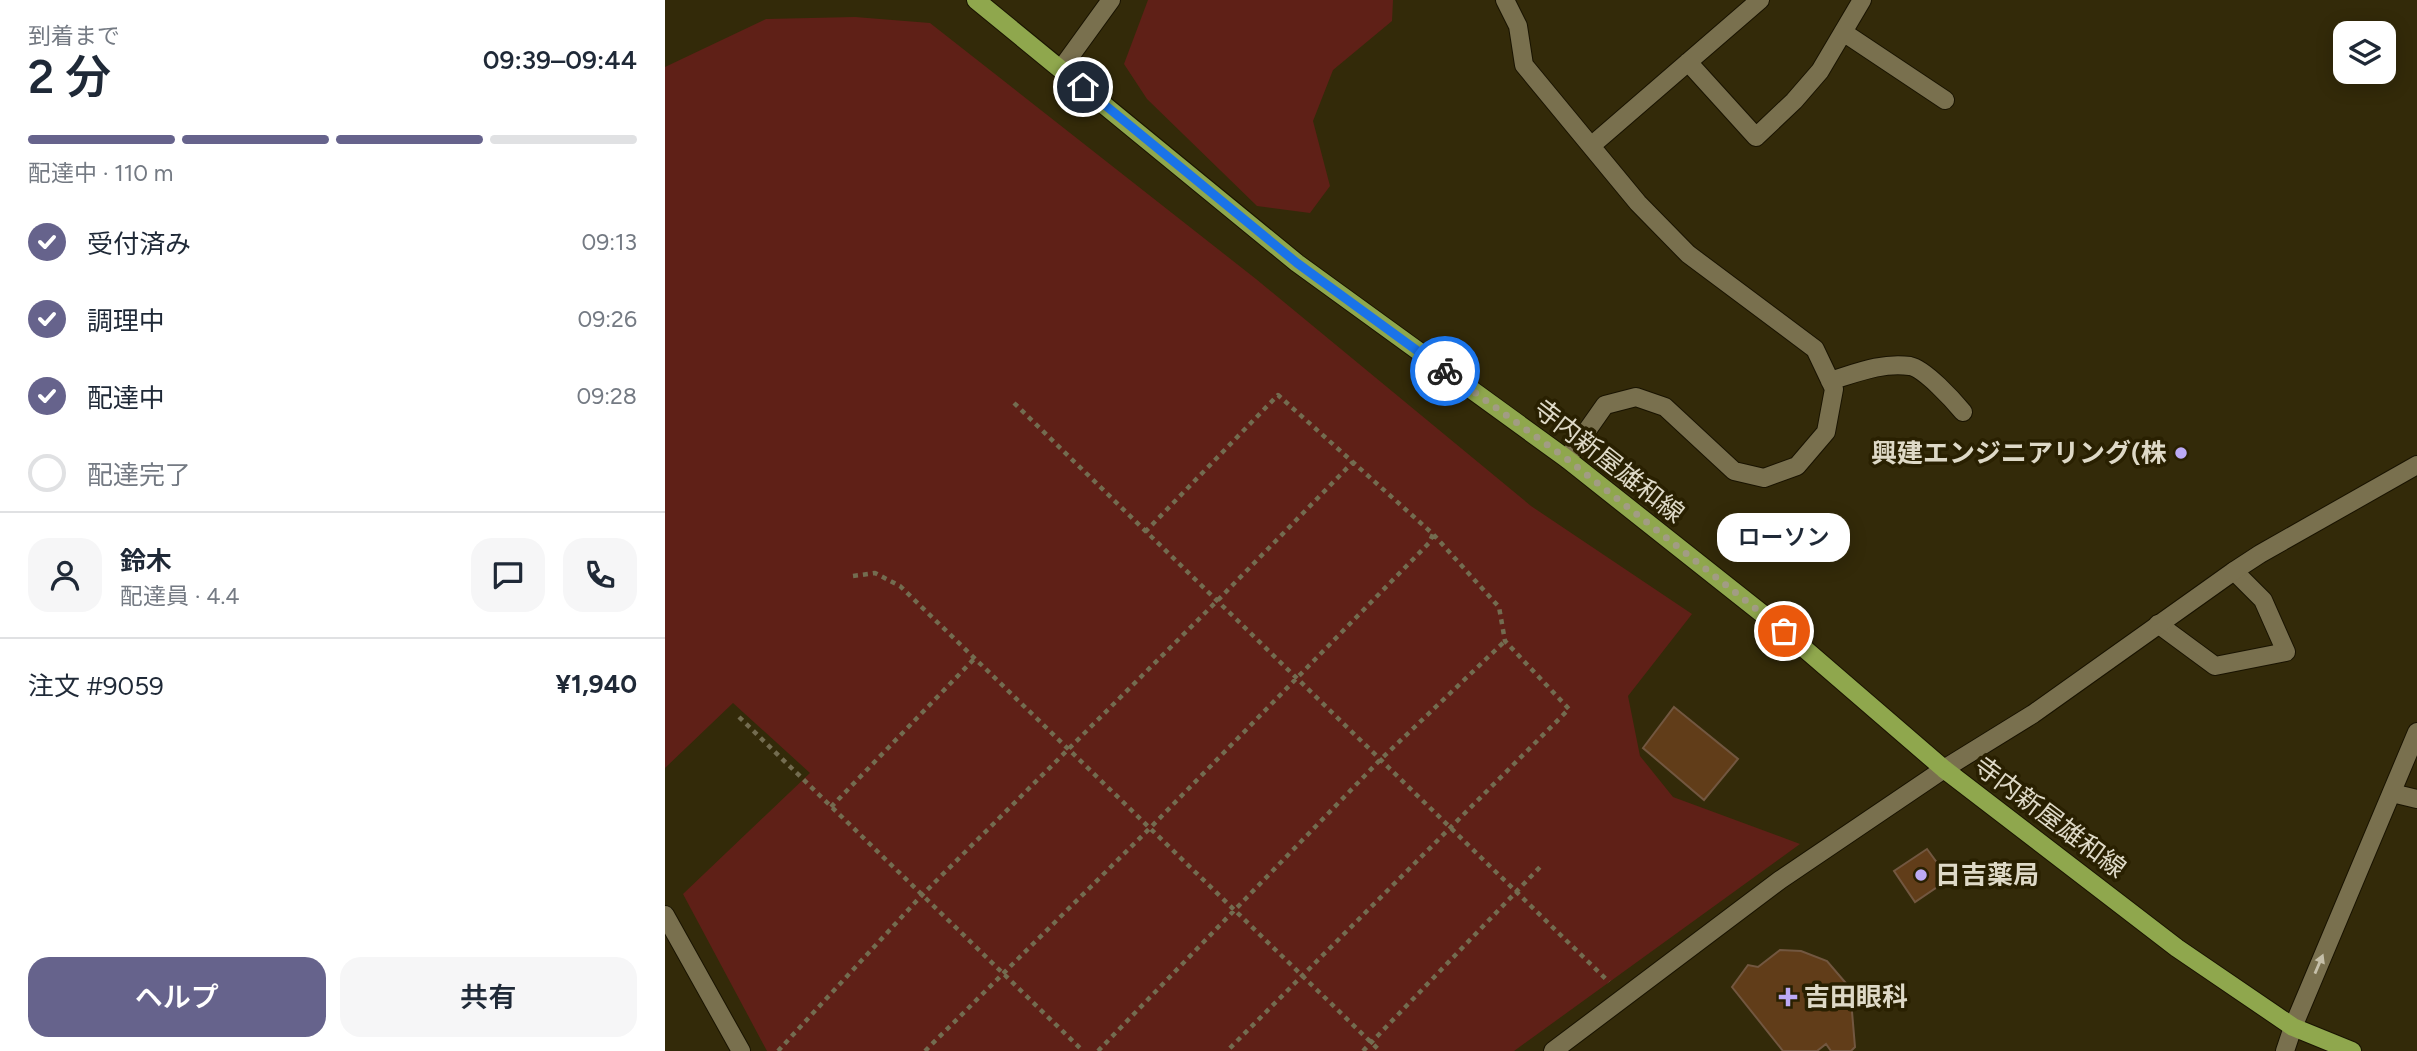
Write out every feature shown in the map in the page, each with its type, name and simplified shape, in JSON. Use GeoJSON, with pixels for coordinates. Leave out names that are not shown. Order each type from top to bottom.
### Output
{"type":"FeatureCollection","features":[{"type":"Feature","properties":{"kind":"main road","name":"寺内新屋雄和線"},"geometry":{"type":"LineString","coordinates":[[976,0],[1297,263],[1567,459],[1784,631],[1944,769],[2177,947],[2293,1027],[2352,1051]]}},
{"type":"Feature","properties":{"kind":"street"},"geometry":{"type":"LineString","coordinates":[[1061,69],[1111,0]]}},
{"type":"Feature","properties":{"kind":"street"},"geometry":{"type":"LineString","coordinates":[[1505,0],[1518,26],[1524,65],[1638,203],[1688,254],[1815,349],[1834,389],[1826,432],[1797,466],[1764,478],[1734,471],[1665,407],[1636,397],[1605,405],[1567,459]]}},
{"type":"Feature","properties":{"kind":"street"},"geometry":{"type":"LineString","coordinates":[[1591,146],[1760,0]]}},
{"type":"Feature","properties":{"kind":"street"},"geometry":{"type":"LineString","coordinates":[[1688,62],[1756,137],[1794,101],[1820,71],[1862,0]]}},
{"type":"Feature","properties":{"kind":"street"},"geometry":{"type":"LineString","coordinates":[[1843,32],[1945,100]]}},
{"type":"Feature","properties":{"kind":"street"},"geometry":{"type":"LineString","coordinates":[[1830,381],[1874,367],[1913,366],[1947,392],[1963,412]]}},
{"type":"Feature","properties":{"kind":"street"},"geometry":{"type":"LineString","coordinates":[[1553,1051],[1780,880],[1944,769],[2033,714],[2260,554],[2417,465]]}},
{"type":"Feature","properties":{"kind":"street"},"geometry":{"type":"LineString","coordinates":[[2158,624],[2215,666],[2286,652],[2263,600],[2234,572]]}},
{"type":"Feature","properties":{"kind":"street"},"geometry":{"type":"LineString","coordinates":[[2285,1051],[2417,732]]}},
{"type":"Feature","properties":{"kind":"street"},"geometry":{"type":"LineString","coordinates":[[2392,793],[2417,799]]}},
{"type":"Feature","properties":{"kind":"street"},"geometry":{"type":"LineString","coordinates":[[665,915],[741,1051]]}},
{"type":"Feature","properties":{"kind":"path"},"geometry":{"type":"LineString","coordinates":[[1145,532],[1278,395],[1433,534],[1499,607],[1505,640],[1569,709],[1227,1051]]}},
{"type":"Feature","properties":{"kind":"path"},"geometry":{"type":"LineString","coordinates":[[1014,404],[1625,997]]}},
{"type":"Feature","properties":{"kind":"path"},"geometry":{"type":"LineString","coordinates":[[778,1051],[922,895],[1353,462]]}},
{"type":"Feature","properties":{"kind":"path"},"geometry":{"type":"LineString","coordinates":[[926,1051],[1150,828],[1429,543],[1433,534]]}},
{"type":"Feature","properties":{"kind":"path"},"geometry":{"type":"LineString","coordinates":[[853,576],[875,573],[900,586],[1380,1051]]}},
{"type":"Feature","properties":{"kind":"path"},"geometry":{"type":"LineString","coordinates":[[1098,1051],[1380,760],[1505,640]]}},
{"type":"Feature","properties":{"kind":"path"},"geometry":{"type":"LineString","coordinates":[[831,807],[975,658]]}},
{"type":"Feature","properties":{"kind":"path"},"geometry":{"type":"LineString","coordinates":[[739,717],[1083,1051]]}},
{"type":"Feature","properties":{"kind":"path"},"geometry":{"type":"LineString","coordinates":[[1363,1051],[1541,866]]}},
{"type":"Feature","properties":{"kind":"shaded area"},"geometry":{"type":"Polygon","coordinates":[[[1148,0],[1393,0],[1392,21],[1333,70],[1313,121],[1330,186],[1310,213],[1257,206],[1147,99],[1124,64],[1148,0]]]}},
{"type":"Feature","properties":{"kind":"shaded area"},"geometry":{"type":"Polygon","coordinates":[[[855,17],[930,23],[1256,279],[1531,506],[1692,614],[1628,696],[1640,756],[1673,797],[1800,844],[1514,1051],[767,1051],[683,894],[810,773],[733,703],[665,768],[665,67],[766,19],[855,17]]]}},
{"type":"Feature","properties":{"kind":"building"},"geometry":{"type":"Polygon","coordinates":[[[1674,707],[1738,759],[1704,800],[1643,748],[1674,707]]]}},
{"type":"Feature","properties":{"kind":"building","name":"日吉薬局"},"geometry":{"type":"Polygon","coordinates":[[[1927,849],[1949,879],[1915,902],[1894,871],[1927,849]]]}},
{"type":"Feature","properties":{"kind":"building","name":"吉田眼科"},"geometry":{"type":"Polygon","coordinates":[[[1780,950],[1801,951],[1827,961],[1850,988],[1855,1047],[1851,1051],[1831,1051],[1826,1044],[1817,1051],[1783,1051],[1732,987],[1748,965],[1758,967],[1780,950]]]}},
{"type":"Feature","properties":{"kind":"way so far"},"geometry":{"type":"LineString","coordinates":[[1445,371],[1567,459],[1784,631]]}},
{"type":"Feature","properties":{"kind":"place","name":"興建エンジニアリング(株"},"geometry":{"type":"Point","coordinates":[2181,453]}},
{"type":"Feature","properties":{"kind":"place","name":"ローソン"},"geometry":{"type":"Point","coordinates":[1784,631]}},
{"type":"Feature","properties":{"kind":"place","name":"日吉薬局"},"geometry":{"type":"Point","coordinates":[1921,875]}},
{"type":"Feature","properties":{"kind":"place","name":"吉田眼科"},"geometry":{"type":"Point","coordinates":[1788,997]}},
{"type":"Feature","properties":{"kind":"route"},"geometry":{"type":"LineString","coordinates":[[1083,87],[1297,263],[1445,371]]}}]}
